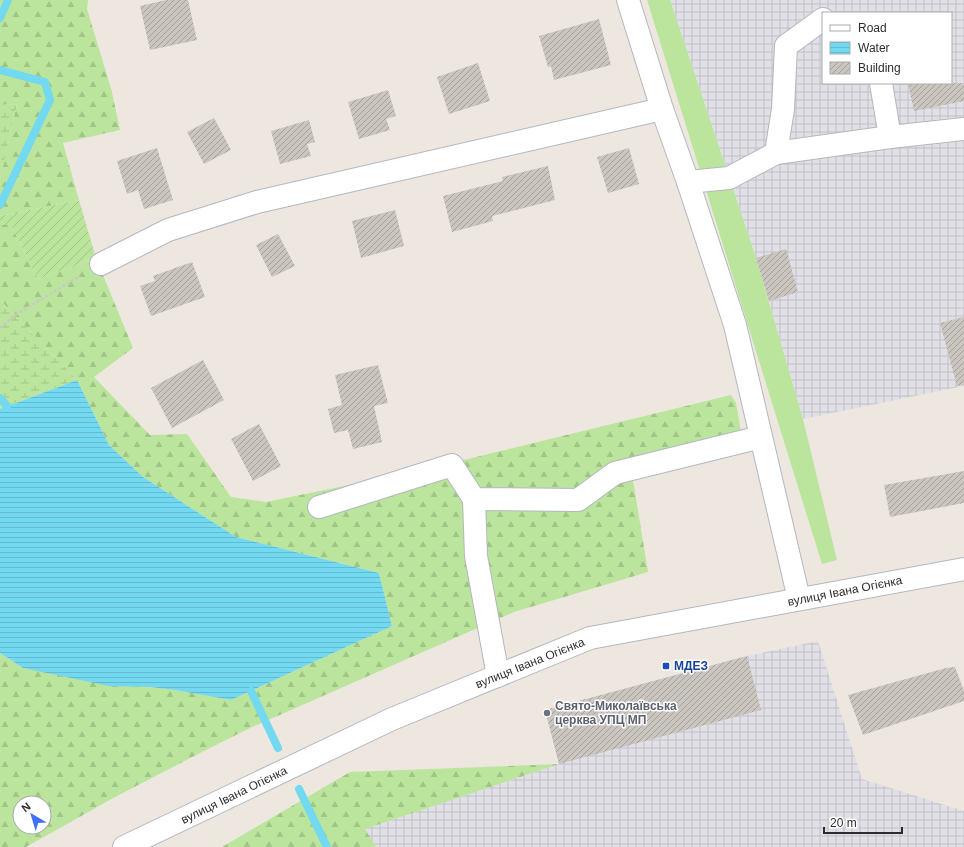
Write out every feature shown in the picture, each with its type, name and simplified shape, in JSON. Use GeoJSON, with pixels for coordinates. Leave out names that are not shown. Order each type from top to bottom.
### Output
{"type":"FeatureCollection","features":[{"type":"Feature","properties":{"kind":"street"},"geometry":{"type":"LineString","coordinates":[[628,0],[662,108],[735,325],[799,599]]}},
{"type":"Feature","properties":{"kind":"street"},"geometry":{"type":"LineString","coordinates":[[776,153],[783,109],[786,46],[822,20]]}},
{"type":"Feature","properties":{"kind":"street"},"geometry":{"type":"LineString","coordinates":[[881,84],[890,137]]}},
{"type":"Feature","properties":{"kind":"street"},"geometry":{"type":"LineString","coordinates":[[101,264],[168,230],[257,202],[662,108]]}},
{"type":"Feature","properties":{"kind":"street"},"geometry":{"type":"LineString","coordinates":[[688,182],[729,178],[776,153],[890,137],[964,129]]}},
{"type":"Feature","properties":{"kind":"street"},"geometry":{"type":"LineString","coordinates":[[474,499],[578,500],[615,473],[761,437]]}},
{"type":"Feature","properties":{"kind":"street"},"geometry":{"type":"LineString","coordinates":[[319,507],[452,466],[474,499],[476,556],[498,676]]}},
{"type":"Feature","properties":{"kind":"street","name":"вулиця Івана Огієнка"},"geometry":{"type":"LineString","coordinates":[[124,847],[392,719],[590,638],[964,569]]}},
{"type":"Feature","properties":{"kind":"path"},"geometry":{"type":"LineString","coordinates":[[0,328],[28,307],[101,264]]}},
{"type":"Feature","properties":{"kind":"shaded area"},"geometry":{"type":"Polygon","coordinates":[[[670,0],[964,0],[964,386],[803,419],[756,258],[670,0]]]}},
{"type":"Feature","properties":{"kind":"shaded area"},"geometry":{"type":"Polygon","coordinates":[[[818,641],[862,779],[964,811],[964,847],[311,847],[559,764],[545,710],[747,656],[818,641]]]}},
{"type":"Feature","properties":{"kind":"green space"},"geometry":{"type":"Polygon","coordinates":[[[0,0],[88,0],[87,9],[112,92],[120,130],[63,143],[79,200],[0,216],[0,180],[17,104],[0,105],[0,0]]]}},
{"type":"Feature","properties":{"kind":"green space"},"geometry":{"type":"Polygon","coordinates":[[[647,0],[670,0],[756,258],[803,419],[837,560],[822,564],[647,0]]]}},
{"type":"Feature","properties":{"kind":"green space"},"geometry":{"type":"Polygon","coordinates":[[[17,104],[0,180],[0,105],[17,104]]]}},
{"type":"Feature","properties":{"kind":"green space"},"geometry":{"type":"Polygon","coordinates":[[[79,200],[96,258],[38,279],[11,225],[0,225],[0,216],[79,200]]]}},
{"type":"Feature","properties":{"kind":"green space"},"geometry":{"type":"Polygon","coordinates":[[[0,225],[11,225],[38,279],[96,258],[133,348],[94,377],[150,435],[187,434],[231,497],[266,502],[427,469],[731,395],[736,403],[742,437],[629,464],[648,572],[514,612],[250,728],[115,797],[52,832],[52,795],[12,795],[12,835],[47,835],[26,847],[0,847],[0,653],[23,668],[175,690],[231,700],[392,626],[379,573],[236,537],[143,477],[109,445],[77,380],[0,300],[0,225]]]}},
{"type":"Feature","properties":{"kind":"green space"},"geometry":{"type":"Polygon","coordinates":[[[0,300],[77,380],[0,409],[0,300]]]}},
{"type":"Feature","properties":{"kind":"green space"},"geometry":{"type":"Polygon","coordinates":[[[559,764],[365,829],[376,847],[222,847],[350,772],[559,764]]]}},
{"type":"Feature","properties":{"kind":"water"},"geometry":{"type":"Polygon","coordinates":[[[77,380],[109,445],[143,477],[236,537],[379,573],[392,626],[231,700],[151,687],[109,686],[23,668],[0,653],[0,409],[77,380]]]}},
{"type":"Feature","properties":{"kind":"building"},"geometry":{"type":"Polygon","coordinates":[[[166,0],[188,0],[197,40],[150,50],[140,6],[166,0]]]}},
{"type":"Feature","properties":{"kind":"building"},"geometry":{"type":"Polygon","coordinates":[[[599,19],[611,65],[554,80],[551,66],[548,67],[539,36],[599,19]]]}},
{"type":"Feature","properties":{"kind":"building"},"geometry":{"type":"Polygon","coordinates":[[[478,63],[490,101],[449,114],[437,77],[478,63]]]}},
{"type":"Feature","properties":{"kind":"building"},"geometry":{"type":"Polygon","coordinates":[[[964,83],[964,101],[914,111],[908,84],[964,83]]]}},
{"type":"Feature","properties":{"kind":"building"},"geometry":{"type":"Polygon","coordinates":[[[388,90],[396,116],[386,119],[390,130],[359,139],[348,102],[388,90]]]}},
{"type":"Feature","properties":{"kind":"building"},"geometry":{"type":"Polygon","coordinates":[[[214,118],[231,150],[204,164],[187,132],[214,118]]]}},
{"type":"Feature","properties":{"kind":"building"},"geometry":{"type":"Polygon","coordinates":[[[309,120],[315,142],[307,144],[311,156],[280,164],[271,131],[309,120]]]}},
{"type":"Feature","properties":{"kind":"building"},"geometry":{"type":"Polygon","coordinates":[[[157,148],[173,200],[144,209],[138,190],[127,194],[117,161],[157,148]]]}},
{"type":"Feature","properties":{"kind":"building"},"geometry":{"type":"Polygon","coordinates":[[[629,148],[639,184],[608,193],[597,157],[629,148]]]}},
{"type":"Feature","properties":{"kind":"building"},"geometry":{"type":"Polygon","coordinates":[[[548,166],[555,200],[492,216],[493,221],[452,232],[443,196],[503,181],[502,177],[548,166]]]}},
{"type":"Feature","properties":{"kind":"building"},"geometry":{"type":"Polygon","coordinates":[[[395,210],[404,246],[361,258],[352,221],[395,210]]]}},
{"type":"Feature","properties":{"kind":"building"},"geometry":{"type":"Polygon","coordinates":[[[278,234],[295,266],[272,277],[256,245],[278,234]]]}},
{"type":"Feature","properties":{"kind":"building"},"geometry":{"type":"Polygon","coordinates":[[[786,249],[798,292],[769,301],[756,258],[786,249]]]}},
{"type":"Feature","properties":{"kind":"building"},"geometry":{"type":"Polygon","coordinates":[[[192,262],[205,297],[151,316],[140,286],[155,281],[153,276],[192,262]]]}},
{"type":"Feature","properties":{"kind":"building"},"geometry":{"type":"Polygon","coordinates":[[[964,317],[964,385],[957,386],[940,323],[964,317]]]}},
{"type":"Feature","properties":{"kind":"building"},"geometry":{"type":"Polygon","coordinates":[[[203,360],[224,400],[172,428],[151,388],[203,360]]]}},
{"type":"Feature","properties":{"kind":"building"},"geometry":{"type":"Polygon","coordinates":[[[378,365],[388,403],[374,406],[382,442],[353,449],[348,430],[334,433],[328,409],[342,405],[335,375],[378,365]]]}},
{"type":"Feature","properties":{"kind":"building"},"geometry":{"type":"Polygon","coordinates":[[[259,424],[281,466],[253,481],[231,439],[259,424]]]}},
{"type":"Feature","properties":{"kind":"building"},"geometry":{"type":"Polygon","coordinates":[[[964,471],[964,503],[890,517],[884,485],[964,471]]]}},
{"type":"Feature","properties":{"kind":"building"},"geometry":{"type":"Polygon","coordinates":[[[747,656],[761,710],[559,764],[545,710],[747,656]]]}},
{"type":"Feature","properties":{"kind":"building"},"geometry":{"type":"Polygon","coordinates":[[[955,667],[964,691],[964,701],[863,735],[848,695],[946,668],[955,667]]]}},
{"type":"Feature","properties":{"kind":"waterway"},"geometry":{"type":"LineString","coordinates":[[0,18],[8,0]]}},
{"type":"Feature","properties":{"kind":"waterway"},"geometry":{"type":"LineString","coordinates":[[0,70],[45,82],[50,100],[0,205]]}},
{"type":"Feature","properties":{"kind":"waterway"},"geometry":{"type":"LineString","coordinates":[[0,398],[7,406]]}},
{"type":"Feature","properties":{"kind":"waterway"},"geometry":{"type":"LineString","coordinates":[[251,691],[278,748]]}},
{"type":"Feature","properties":{"kind":"waterway"},"geometry":{"type":"LineString","coordinates":[[299,789],[327,847]]}},
{"type":"Feature","properties":{"kind":"place","name":"МДЕЗ"},"geometry":{"type":"Point","coordinates":[666,666]}},
{"type":"Feature","properties":{"kind":"place","name":"Свято-Миколаївська церква УПЦ МП"},"geometry":{"type":"Point","coordinates":[547,713]}}]}
